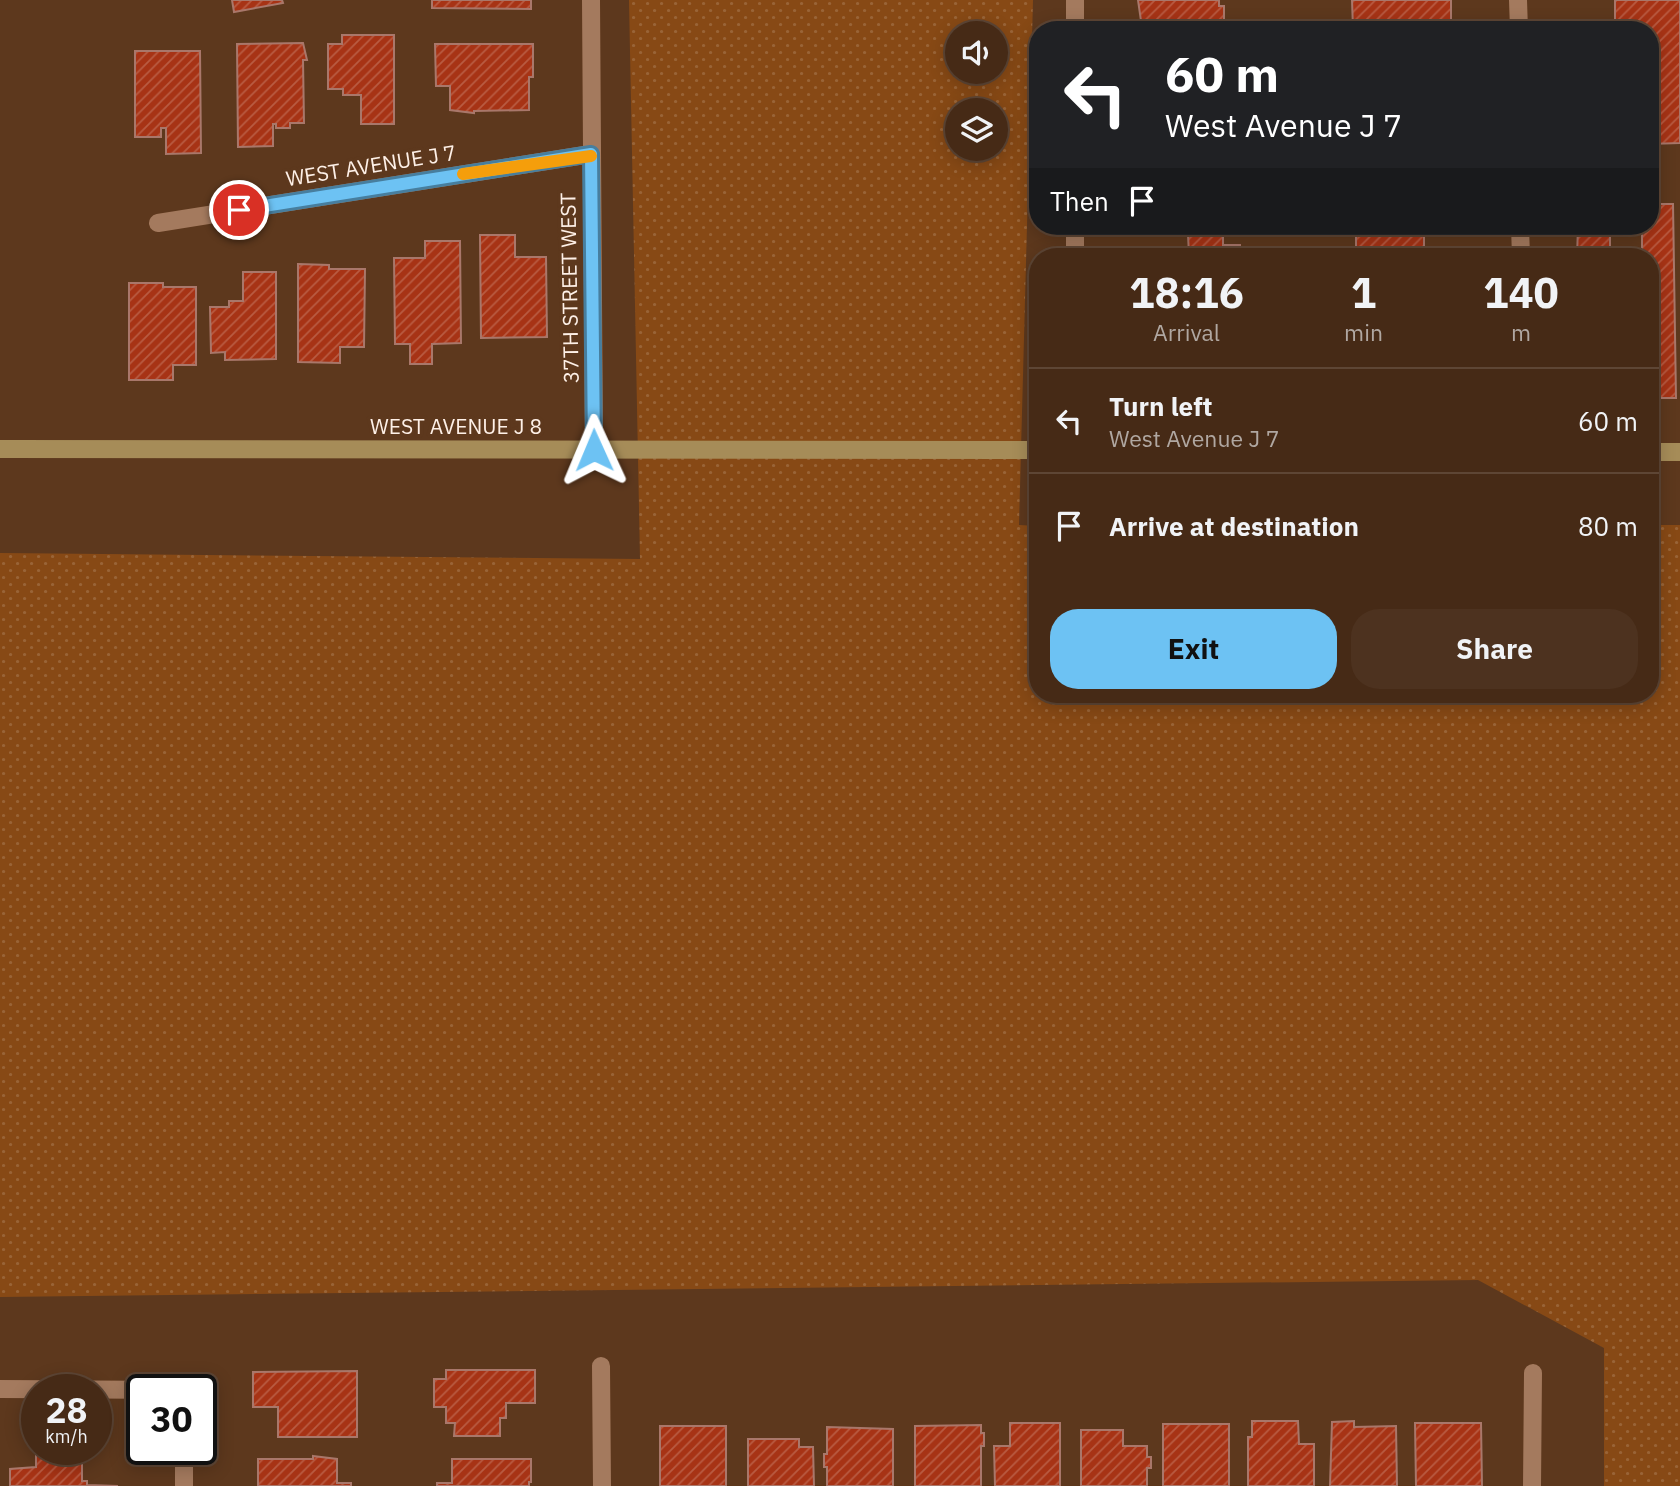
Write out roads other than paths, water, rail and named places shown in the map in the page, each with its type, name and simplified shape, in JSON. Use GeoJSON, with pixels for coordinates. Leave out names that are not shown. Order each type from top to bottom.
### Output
{"type":"FeatureCollection","features":[{"type":"Feature","properties":{"kind":"street","name":"37TH STREET WEST"},"geometry":{"type":"LineString","coordinates":[[591,0],[594,450]]}},
{"type":"Feature","properties":{"kind":"street"},"geometry":{"type":"LineString","coordinates":[[1074,0],[1074,21]]}},
{"type":"Feature","properties":{"kind":"street"},"geometry":{"type":"LineString","coordinates":[[1518,0],[1519,21]]}},
{"type":"Feature","properties":{"kind":"street","name":"WEST AVENUE J 7"},"geometry":{"type":"LineString","coordinates":[[158,223],[591,154]]}},
{"type":"Feature","properties":{"kind":"street","name":"WEST AVENUE J 8"},"geometry":{"type":"LineString","coordinates":[[0,449],[1029,450]]}},
{"type":"Feature","properties":{"kind":"street"},"geometry":{"type":"LineString","coordinates":[[1659,452],[1680,453]]}},
{"type":"Feature","properties":{"kind":"street"},"geometry":{"type":"LineString","coordinates":[[601,1366],[602,1486]]}},
{"type":"Feature","properties":{"kind":"street"},"geometry":{"type":"LineString","coordinates":[[1532,1486],[1533,1373]]}},
{"type":"Feature","properties":{"kind":"street"},"geometry":{"type":"LineString","coordinates":[[0,1390],[126,1389]]}},
{"type":"Feature","properties":{"kind":"street"},"geometry":{"type":"LineString","coordinates":[[184,1465],[184,1486]]}}]}
